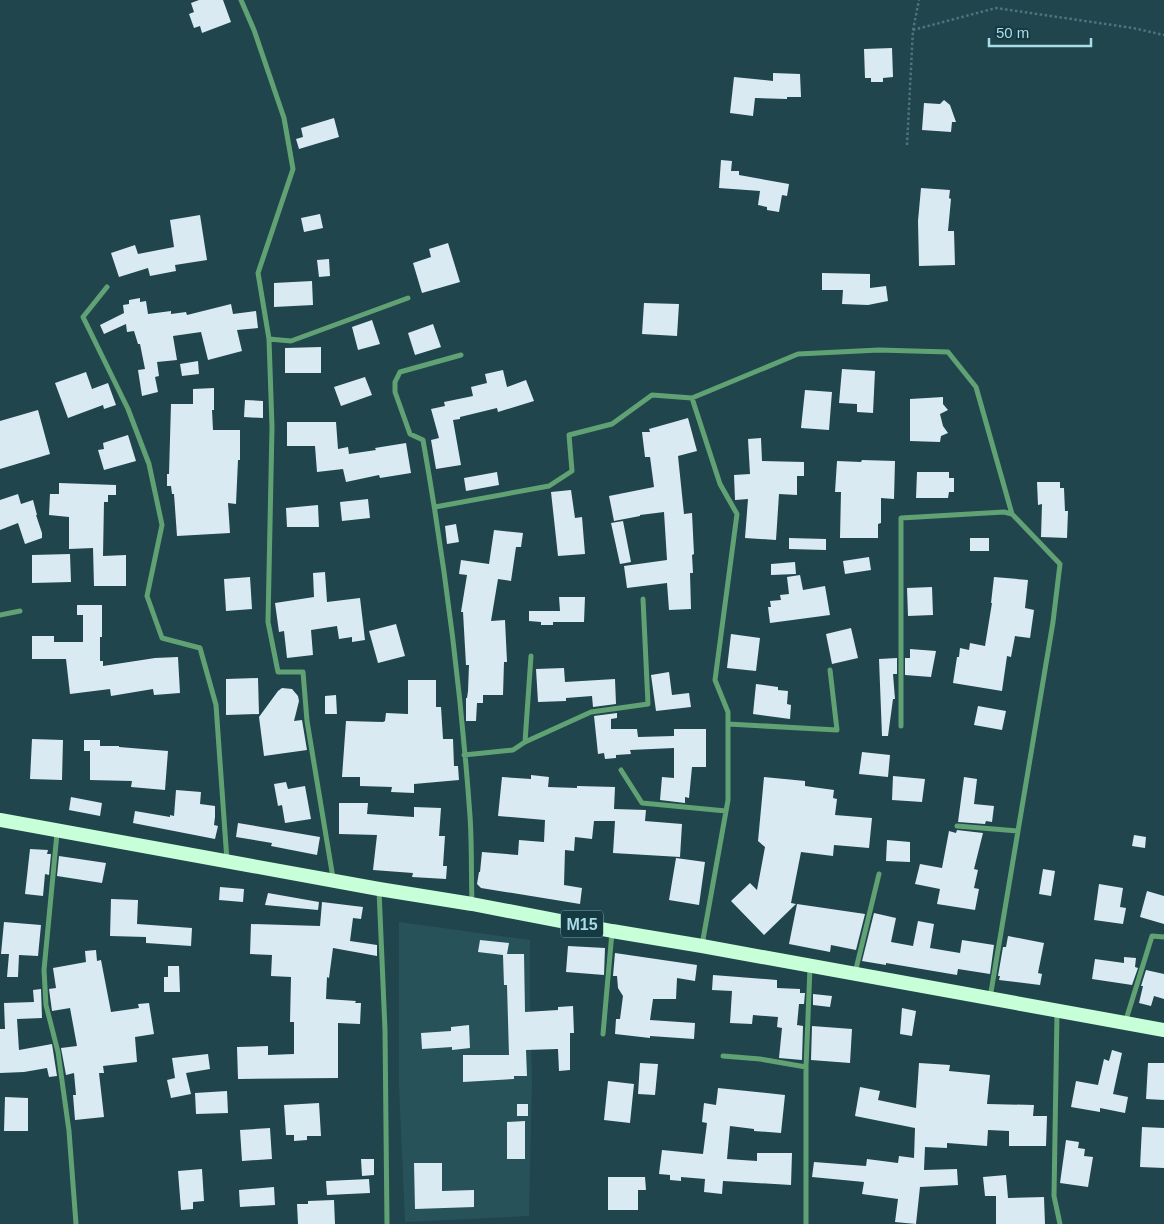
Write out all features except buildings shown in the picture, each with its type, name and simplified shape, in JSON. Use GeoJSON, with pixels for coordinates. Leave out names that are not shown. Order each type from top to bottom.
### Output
{"type":"FeatureCollection","features":[{"type":"Feature","properties":{"kind":"highway","name":"M15"},"geometry":{"type":"LineString","coordinates":[[0,820],[1164,1030]]}},
{"type":"Feature","properties":{"kind":"street"},"geometry":{"type":"LineString","coordinates":[[242,0],[284,118],[293,169],[258,273],[269,339],[272,427],[268,622],[278,672],[303,672],[307,721],[334,881]]}},
{"type":"Feature","properties":{"kind":"street"},"geometry":{"type":"LineString","coordinates":[[107,287],[83,317],[128,409],[149,464],[162,525],[147,596],[162,638],[200,648],[216,705],[227,862]]}},
{"type":"Feature","properties":{"kind":"street"},"geometry":{"type":"LineString","coordinates":[[269,339],[291,341],[408,298]]}},
{"type":"Feature","properties":{"kind":"street"},"geometry":{"type":"LineString","coordinates":[[435,507],[549,486],[572,471],[569,435],[612,424],[652,395],[692,398],[798,354],[879,350],[948,352],[976,387],[1012,514],[1060,564],[1053,622],[990,998]]}},
{"type":"Feature","properties":{"kind":"street"},"geometry":{"type":"LineString","coordinates":[[461,355],[400,372],[395,382],[396,392],[410,434],[423,440],[435,507],[460,697],[470,817],[472,904]]}},
{"type":"Feature","properties":{"kind":"street"},"geometry":{"type":"LineString","coordinates":[[692,398],[720,484],[736,514],[715,680],[728,712],[728,800],[702,946]]}},
{"type":"Feature","properties":{"kind":"street"},"geometry":{"type":"LineString","coordinates":[[901,726],[901,518],[1004,512],[1012,514]]}},
{"type":"Feature","properties":{"kind":"street"},"geometry":{"type":"LineString","coordinates":[[464,755],[513,750],[524,742],[591,712],[648,704],[643,598]]}},
{"type":"Feature","properties":{"kind":"street"},"geometry":{"type":"LineString","coordinates":[[0,615],[20,611]]}},
{"type":"Feature","properties":{"kind":"street"},"geometry":{"type":"LineString","coordinates":[[524,742],[531,656]]}},
{"type":"Feature","properties":{"kind":"street"},"geometry":{"type":"LineString","coordinates":[[728,724],[837,730],[830,670]]}},
{"type":"Feature","properties":{"kind":"street"},"geometry":{"type":"LineString","coordinates":[[621,770],[642,803],[726,811]]}},
{"type":"Feature","properties":{"kind":"street"},"geometry":{"type":"LineString","coordinates":[[957,826],[1018,831]]}},
{"type":"Feature","properties":{"kind":"street"},"geometry":{"type":"LineString","coordinates":[[58,830],[44,970],[46,1005],[58,1052],[69,1130],[76,1224]]}},
{"type":"Feature","properties":{"kind":"street"},"geometry":{"type":"LineString","coordinates":[[855,974],[879,874]]}},
{"type":"Feature","properties":{"kind":"street"},"geometry":{"type":"LineString","coordinates":[[379,889],[385,1030],[386,1224]]}},
{"type":"Feature","properties":{"kind":"street"},"geometry":{"type":"LineString","coordinates":[[603,1034],[612,931]]}},
{"type":"Feature","properties":{"kind":"street"},"geometry":{"type":"LineString","coordinates":[[1125,1023],[1152,936],[1164,937]]}},
{"type":"Feature","properties":{"kind":"street"},"geometry":{"type":"LineString","coordinates":[[806,1224],[806,1067],[810,966]]}},
{"type":"Feature","properties":{"kind":"street"},"geometry":{"type":"LineString","coordinates":[[1057,1011],[1054,1196],[1060,1224]]}},
{"type":"Feature","properties":{"kind":"street"},"geometry":{"type":"LineString","coordinates":[[723,1056],[760,1059],[806,1067]]}},
{"type":"Feature","properties":{"kind":"path"},"geometry":{"type":"LineString","coordinates":[[907,145],[913,30],[919,0]]}},
{"type":"Feature","properties":{"kind":"path"},"geometry":{"type":"LineString","coordinates":[[913,30],[996,8],[1133,28],[1164,35]]}},
{"type":"Feature","properties":{"kind":"shaded area"},"geometry":{"type":"Polygon","coordinates":[[[399,922],[530,940],[532,1081],[529,1216],[405,1222],[399,1086],[399,922]]]}}]}
